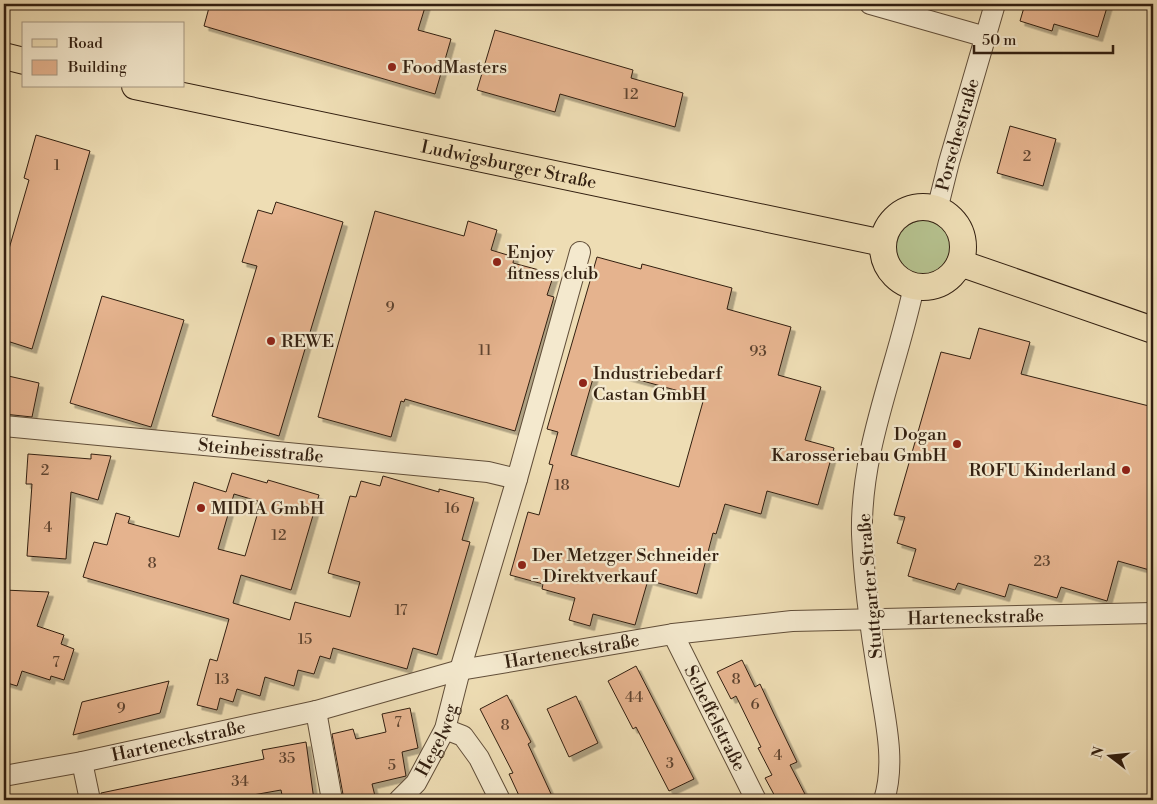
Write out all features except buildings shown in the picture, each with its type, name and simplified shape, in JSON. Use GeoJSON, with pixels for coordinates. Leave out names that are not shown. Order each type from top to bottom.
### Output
{"type":"FeatureCollection","features":[{"type":"Feature","properties":{"kind":"main road","name":"Ludwigsburger Straße"},"geometry":{"type":"LineString","coordinates":[[145,88],[883,243]]}},
{"type":"Feature","properties":{"kind":"main road"},"geometry":{"type":"LineString","coordinates":[[917,208],[938,210],[950,218],[960,230],[963,244],[960,263],[952,275],[936,285],[925,288],[914,286],[896,277],[888,267],[884,256],[883,243],[892,222],[903,213],[917,208]]}},
{"type":"Feature","properties":{"kind":"main road"},"geometry":{"type":"LineString","coordinates":[[960,263],[1153,330]]}},
{"type":"Feature","properties":{"kind":"street"},"geometry":{"type":"LineString","coordinates":[[870,4],[986,37]]}},
{"type":"Feature","properties":{"kind":"street","name":"Porschestraße"},"geometry":{"type":"LineString","coordinates":[[938,210],[949,162],[996,4]]}},
{"type":"Feature","properties":{"kind":"street"},"geometry":{"type":"LineString","coordinates":[[460,670],[517,479],[580,252]]}},
{"type":"Feature","properties":{"kind":"street","name":"Stuttgarter Straße"},"geometry":{"type":"LineString","coordinates":[[884,800],[890,770],[862,533],[864,497],[871,452],[914,286]]}},
{"type":"Feature","properties":{"kind":"street","name":"Steinbeisstraße"},"geometry":{"type":"LineString","coordinates":[[4,426],[488,472],[517,479]]}},
{"type":"Feature","properties":{"kind":"street","name":"Harteneckstraße"},"geometry":{"type":"LineString","coordinates":[[4,776],[82,762],[316,711],[460,670],[673,634],[792,621],[871,617],[1153,612]]}},
{"type":"Feature","properties":{"kind":"street","name":"Scheffelstraße"},"geometry":{"type":"LineString","coordinates":[[673,634],[756,800]]}},
{"type":"Feature","properties":{"kind":"street","name":"Hegelweg"},"geometry":{"type":"LineString","coordinates":[[398,800],[416,782],[445,729],[460,670]]}},
{"type":"Feature","properties":{"kind":"street"},"geometry":{"type":"LineString","coordinates":[[316,711],[332,800]]}},
{"type":"Feature","properties":{"kind":"street"},"geometry":{"type":"LineString","coordinates":[[445,729],[463,736],[480,758],[500,800]]}},
{"type":"Feature","properties":{"kind":"street"},"geometry":{"type":"LineString","coordinates":[[82,762],[90,800]]}},
{"type":"Feature","properties":{"kind":"green space"},"geometry":{"type":"Polygon","coordinates":[[[919,220],[931,220],[946,228],[954,243],[954,255],[946,270],[931,278],[919,278],[904,270],[896,255],[896,243],[904,228],[919,220]]]}},
{"type":"Feature","properties":{"kind":"place","name":"FoodMasters"},"geometry":{"type":"Point","coordinates":[392,67]}},
{"type":"Feature","properties":{"kind":"place","name":"Enjoy fitness club"},"geometry":{"type":"Point","coordinates":[497,262]}},
{"type":"Feature","properties":{"kind":"place","name":"REWE"},"geometry":{"type":"Point","coordinates":[271,341]}},
{"type":"Feature","properties":{"kind":"place","name":"Industriebedarf Castan GmbH"},"geometry":{"type":"Point","coordinates":[583,383]}},
{"type":"Feature","properties":{"kind":"place","name":"Dogan Karosseriebau GmbH"},"geometry":{"type":"Point","coordinates":[957,444]}},
{"type":"Feature","properties":{"kind":"place","name":"ROFU Kinderland"},"geometry":{"type":"Point","coordinates":[1126,470]}},
{"type":"Feature","properties":{"kind":"place","name":"MIDIA GmbH"},"geometry":{"type":"Point","coordinates":[201,508]}},
{"type":"Feature","properties":{"kind":"place","name":"Der Metzger Schneider - Direktverkauf"},"geometry":{"type":"Point","coordinates":[522,565]}}]}
